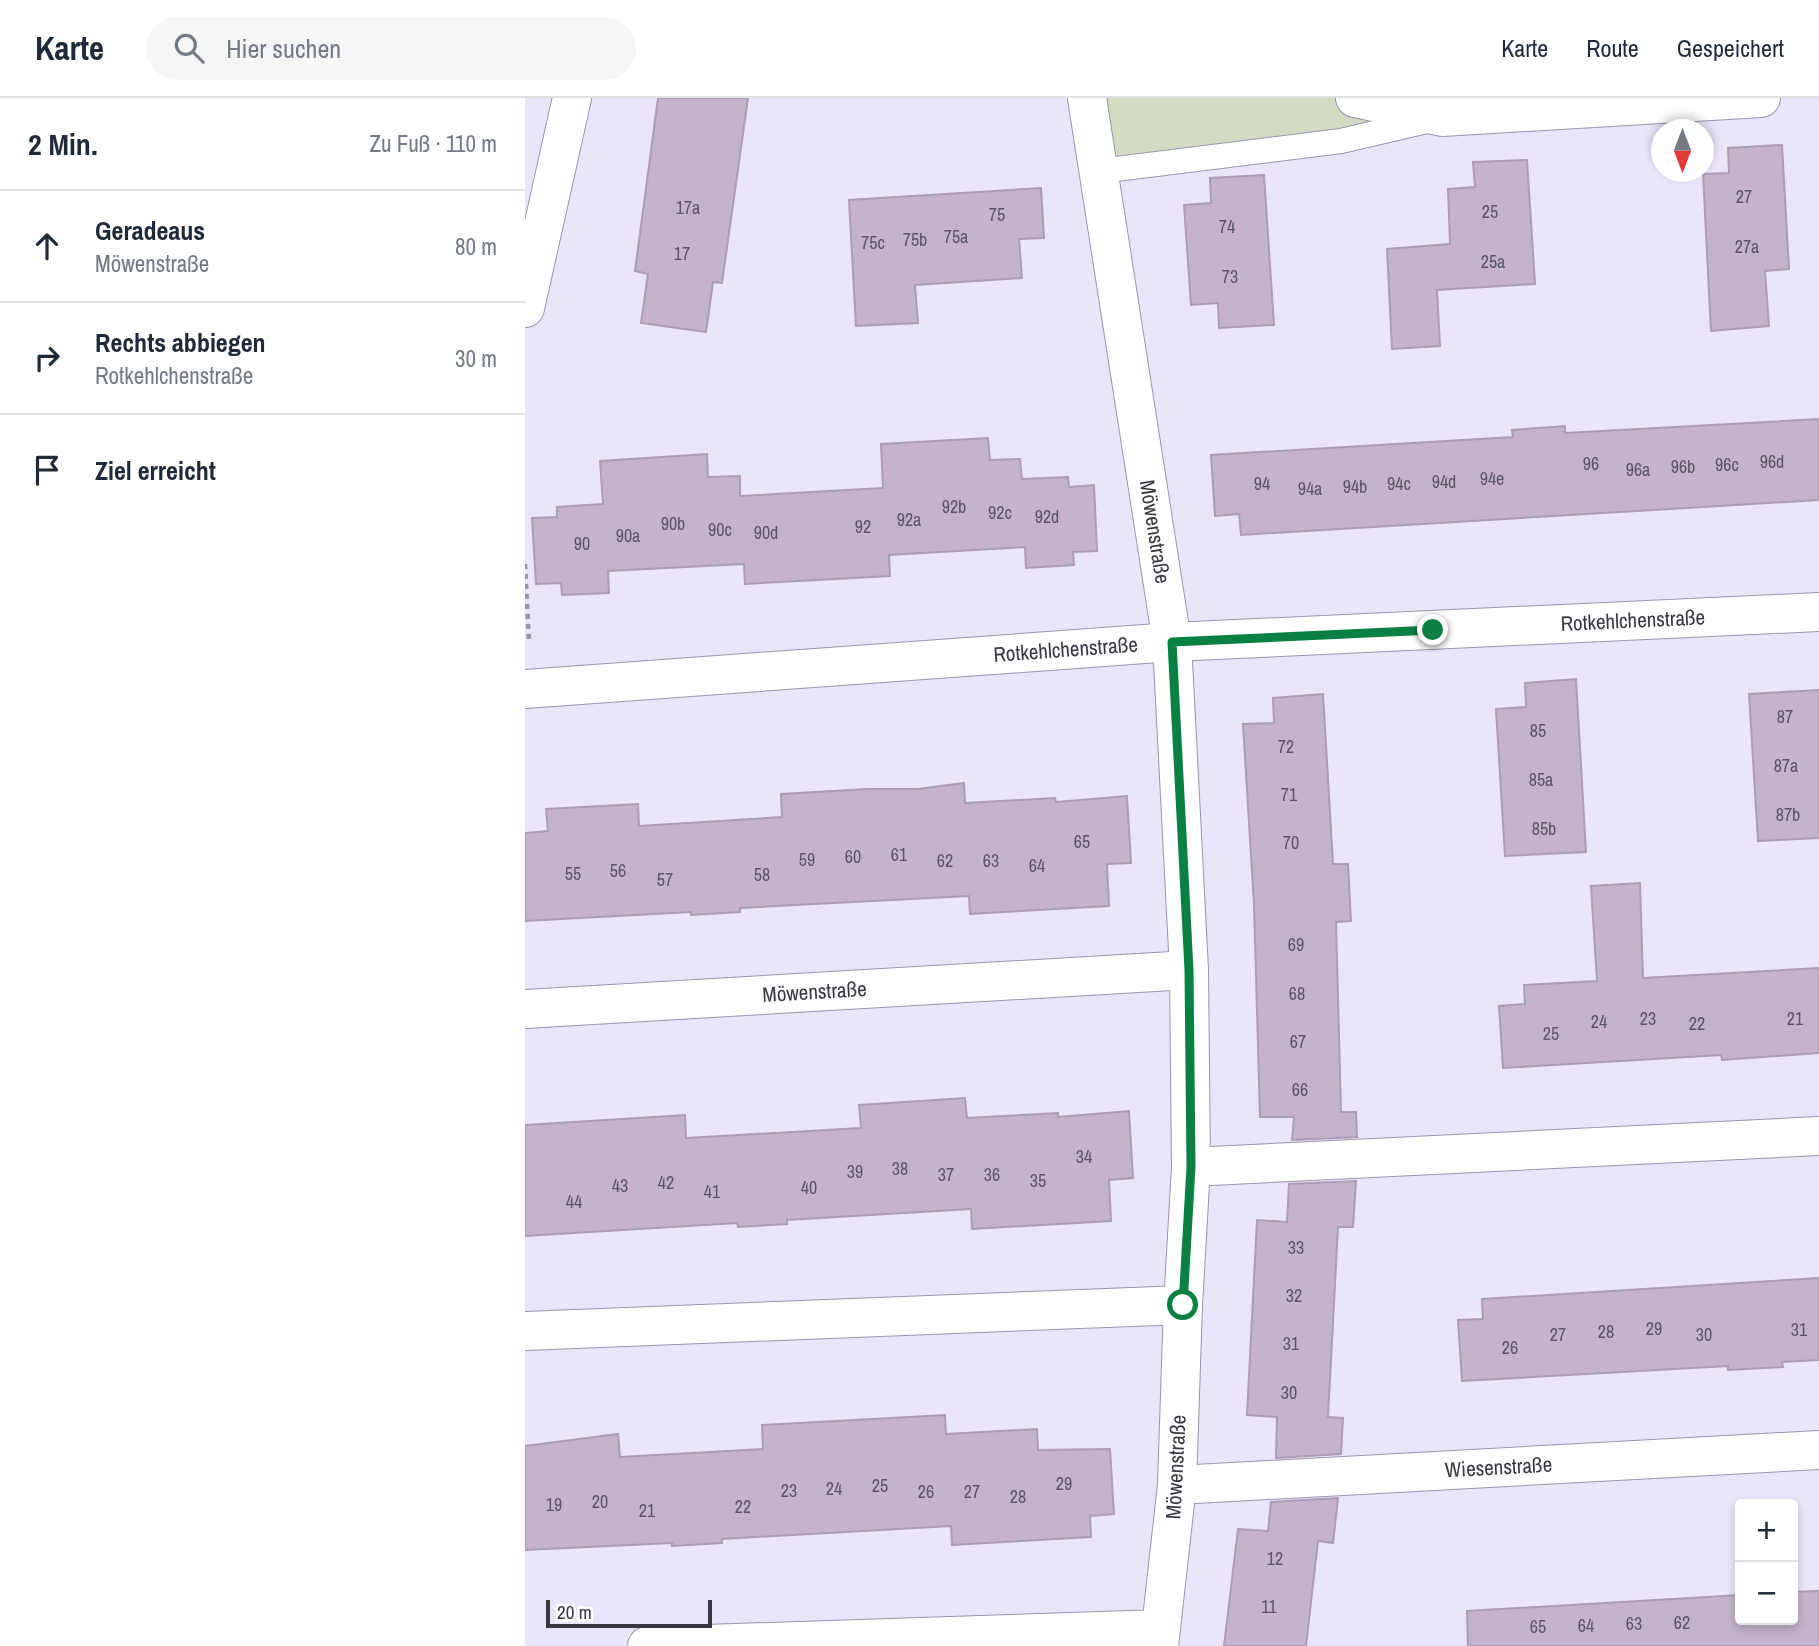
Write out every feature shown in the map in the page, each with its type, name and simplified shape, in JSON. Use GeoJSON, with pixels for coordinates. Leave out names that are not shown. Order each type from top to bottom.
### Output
{"type":"FeatureCollection","features":[{"type":"Feature","properties":{"kind":"street"},"geometry":{"type":"LineString","coordinates":[[525,308],[572,98]]}},
{"type":"Feature","properties":{"kind":"street","name":"Möwenstraße"},"geometry":{"type":"LineString","coordinates":[[647,1646],[1160,1638],[1177,1485],[1191,1167],[1189,970],[1172,642],[1087,98]]}},
{"type":"Feature","properties":{"kind":"street"},"geometry":{"type":"LineString","coordinates":[[1355,98],[1442,117],[1761,98]]}},
{"type":"Feature","properties":{"kind":"street","name":"Rotkehlchenstraße"},"geometry":{"type":"LineString","coordinates":[[528,689],[1172,642],[1819,612]]}},
{"type":"Feature","properties":{"kind":"street","name":"Möwenstraße"},"geometry":{"type":"LineString","coordinates":[[525,1009],[1189,970]]}},
{"type":"Feature","properties":{"kind":"street"},"geometry":{"type":"LineString","coordinates":[[1191,1167],[1819,1136]]}},
{"type":"Feature","properties":{"kind":"street"},"geometry":{"type":"LineString","coordinates":[[525,1331],[1183,1305]]}},
{"type":"Feature","properties":{"kind":"street","name":"Wiesenstraße"},"geometry":{"type":"LineString","coordinates":[[1177,1485],[1819,1450]]}},
{"type":"Feature","properties":{"kind":"lane"},"geometry":{"type":"LineString","coordinates":[[1100,171],[1341,141],[1442,117]]}},
{"type":"Feature","properties":{"kind":"path"},"geometry":{"type":"LineString","coordinates":[[525,564],[528,689]]}},
{"type":"Feature","properties":{"kind":"green space"},"geometry":{"type":"Polygon","coordinates":[[[1087,98],[1355,98],[1442,117],[1100,171],[1087,98]]]}},
{"type":"Feature","properties":{"kind":"building"},"geometry":{"type":"Polygon","coordinates":[[[658,98],[748,98],[722,283],[713,282],[706,332],[641,323],[648,274],[635,271],[658,98]]]}},
{"type":"Feature","properties":{"kind":"building"},"geometry":{"type":"Polygon","coordinates":[[[1782,145],[1789,269],[1765,271],[1769,326],[1711,331],[1703,182],[1714,182],[1714,174],[1729,173],[1728,148],[1782,145]]]}},
{"type":"Feature","properties":{"kind":"building"},"geometry":{"type":"Polygon","coordinates":[[[1527,160],[1535,284],[1437,290],[1440,346],[1392,349],[1387,249],[1450,244],[1448,189],[1475,187],[1473,162],[1527,160]]]}},
{"type":"Feature","properties":{"kind":"building"},"geometry":{"type":"Polygon","coordinates":[[[1264,175],[1274,325],[1219,328],[1218,303],[1191,305],[1184,205],[1211,203],[1210,178],[1264,175]]]}},
{"type":"Feature","properties":{"kind":"building"},"geometry":{"type":"Polygon","coordinates":[[[1041,188],[1044,238],[1019,239],[1022,278],[915,285],[918,323],[856,326],[849,200],[1041,188]]]}},
{"type":"Feature","properties":{"kind":"building"},"geometry":{"type":"Polygon","coordinates":[[[1819,419],[1819,500],[1241,535],[1239,514],[1215,516],[1211,455],[1513,437],[1512,430],[1565,426],[1565,433],[1819,419]]]}},
{"type":"Feature","properties":{"kind":"building"},"geometry":{"type":"Polygon","coordinates":[[[988,438],[990,460],[1020,459],[1022,479],[1068,477],[1069,487],[1094,485],[1097,551],[1073,552],[1074,565],[1026,568],[1025,547],[889,555],[890,576],[745,584],[744,564],[608,571],[609,593],[562,595],[561,583],[536,584],[532,518],[557,517],[557,507],[603,504],[600,461],[707,454],[708,477],[740,476],[740,496],[883,488],[881,444],[988,438]]]}},
{"type":"Feature","properties":{"kind":"building"},"geometry":{"type":"Polygon","coordinates":[[[1576,679],[1586,852],[1505,856],[1496,709],[1526,707],[1525,683],[1576,679]]]}},
{"type":"Feature","properties":{"kind":"building"},"geometry":{"type":"Polygon","coordinates":[[[1819,690],[1819,838],[1758,841],[1749,694],[1819,690]]]}},
{"type":"Feature","properties":{"kind":"building"},"geometry":{"type":"Polygon","coordinates":[[[1323,694],[1333,864],[1348,864],[1351,921],[1336,922],[1341,1112],[1356,1112],[1357,1137],[1292,1140],[1294,1117],[1260,1117],[1254,905],[1243,724],[1274,723],[1273,698],[1323,694]]]}},
{"type":"Feature","properties":{"kind":"building"},"geometry":{"type":"Polygon","coordinates":[[[964,783],[965,803],[1055,798],[1056,802],[1127,796],[1131,863],[1107,864],[1109,906],[970,914],[969,896],[740,908],[740,912],[691,915],[691,912],[525,921],[525,833],[548,831],[546,809],[638,804],[639,826],[782,817],[781,794],[918,789],[964,783]]]}},
{"type":"Feature","properties":{"kind":"building"},"geometry":{"type":"Polygon","coordinates":[[[1640,883],[1643,978],[1819,968],[1819,1053],[1722,1060],[1721,1055],[1503,1068],[1499,1006],[1525,1004],[1524,985],[1597,981],[1591,886],[1640,883]]]}},
{"type":"Feature","properties":{"kind":"building"},"geometry":{"type":"Polygon","coordinates":[[[965,1098],[967,1118],[1058,1113],[1058,1117],[1129,1111],[1133,1178],[1109,1180],[1111,1221],[972,1229],[971,1209],[787,1220],[787,1224],[738,1227],[737,1223],[525,1236],[525,1125],[685,1115],[686,1138],[861,1128],[859,1105],[965,1098]]]}},
{"type":"Feature","properties":{"kind":"building"},"geometry":{"type":"Polygon","coordinates":[[[1356,1181],[1353,1227],[1338,1227],[1328,1417],[1343,1418],[1341,1454],[1276,1458],[1277,1417],[1247,1415],[1257,1220],[1287,1222],[1289,1184],[1356,1181]]]}},
{"type":"Feature","properties":{"kind":"building"},"geometry":{"type":"Polygon","coordinates":[[[1819,1278],[1819,1360],[1782,1362],[1783,1367],[1728,1370],[1728,1366],[1462,1381],[1458,1320],[1483,1319],[1482,1299],[1819,1278]]]}},
{"type":"Feature","properties":{"kind":"building"},"geometry":{"type":"Polygon","coordinates":[[[945,1415],[946,1434],[1037,1429],[1038,1450],[1110,1449],[1114,1514],[1090,1516],[1091,1537],[952,1545],[951,1526],[722,1539],[722,1543],[672,1546],[672,1543],[525,1550],[525,1446],[618,1434],[620,1457],[763,1449],[762,1425],[945,1415]]]}},
{"type":"Feature","properties":{"kind":"building"},"geometry":{"type":"Polygon","coordinates":[[[1338,1498],[1333,1543],[1318,1541],[1306,1646],[1224,1646],[1238,1529],[1268,1531],[1271,1502],[1338,1498]]]}},
{"type":"Feature","properties":{"kind":"building"},"geometry":{"type":"Polygon","coordinates":[[[1819,1591],[1819,1646],[1468,1646],[1467,1611],[1735,1595],[1735,1625],[1798,1625],[1798,1592],[1819,1591]]]}},
{"type":"Feature","properties":{"kind":"route"},"geometry":{"type":"LineString","coordinates":[[1183,1305],[1191,1167],[1189,970],[1172,642],[1433,630]]}}]}
